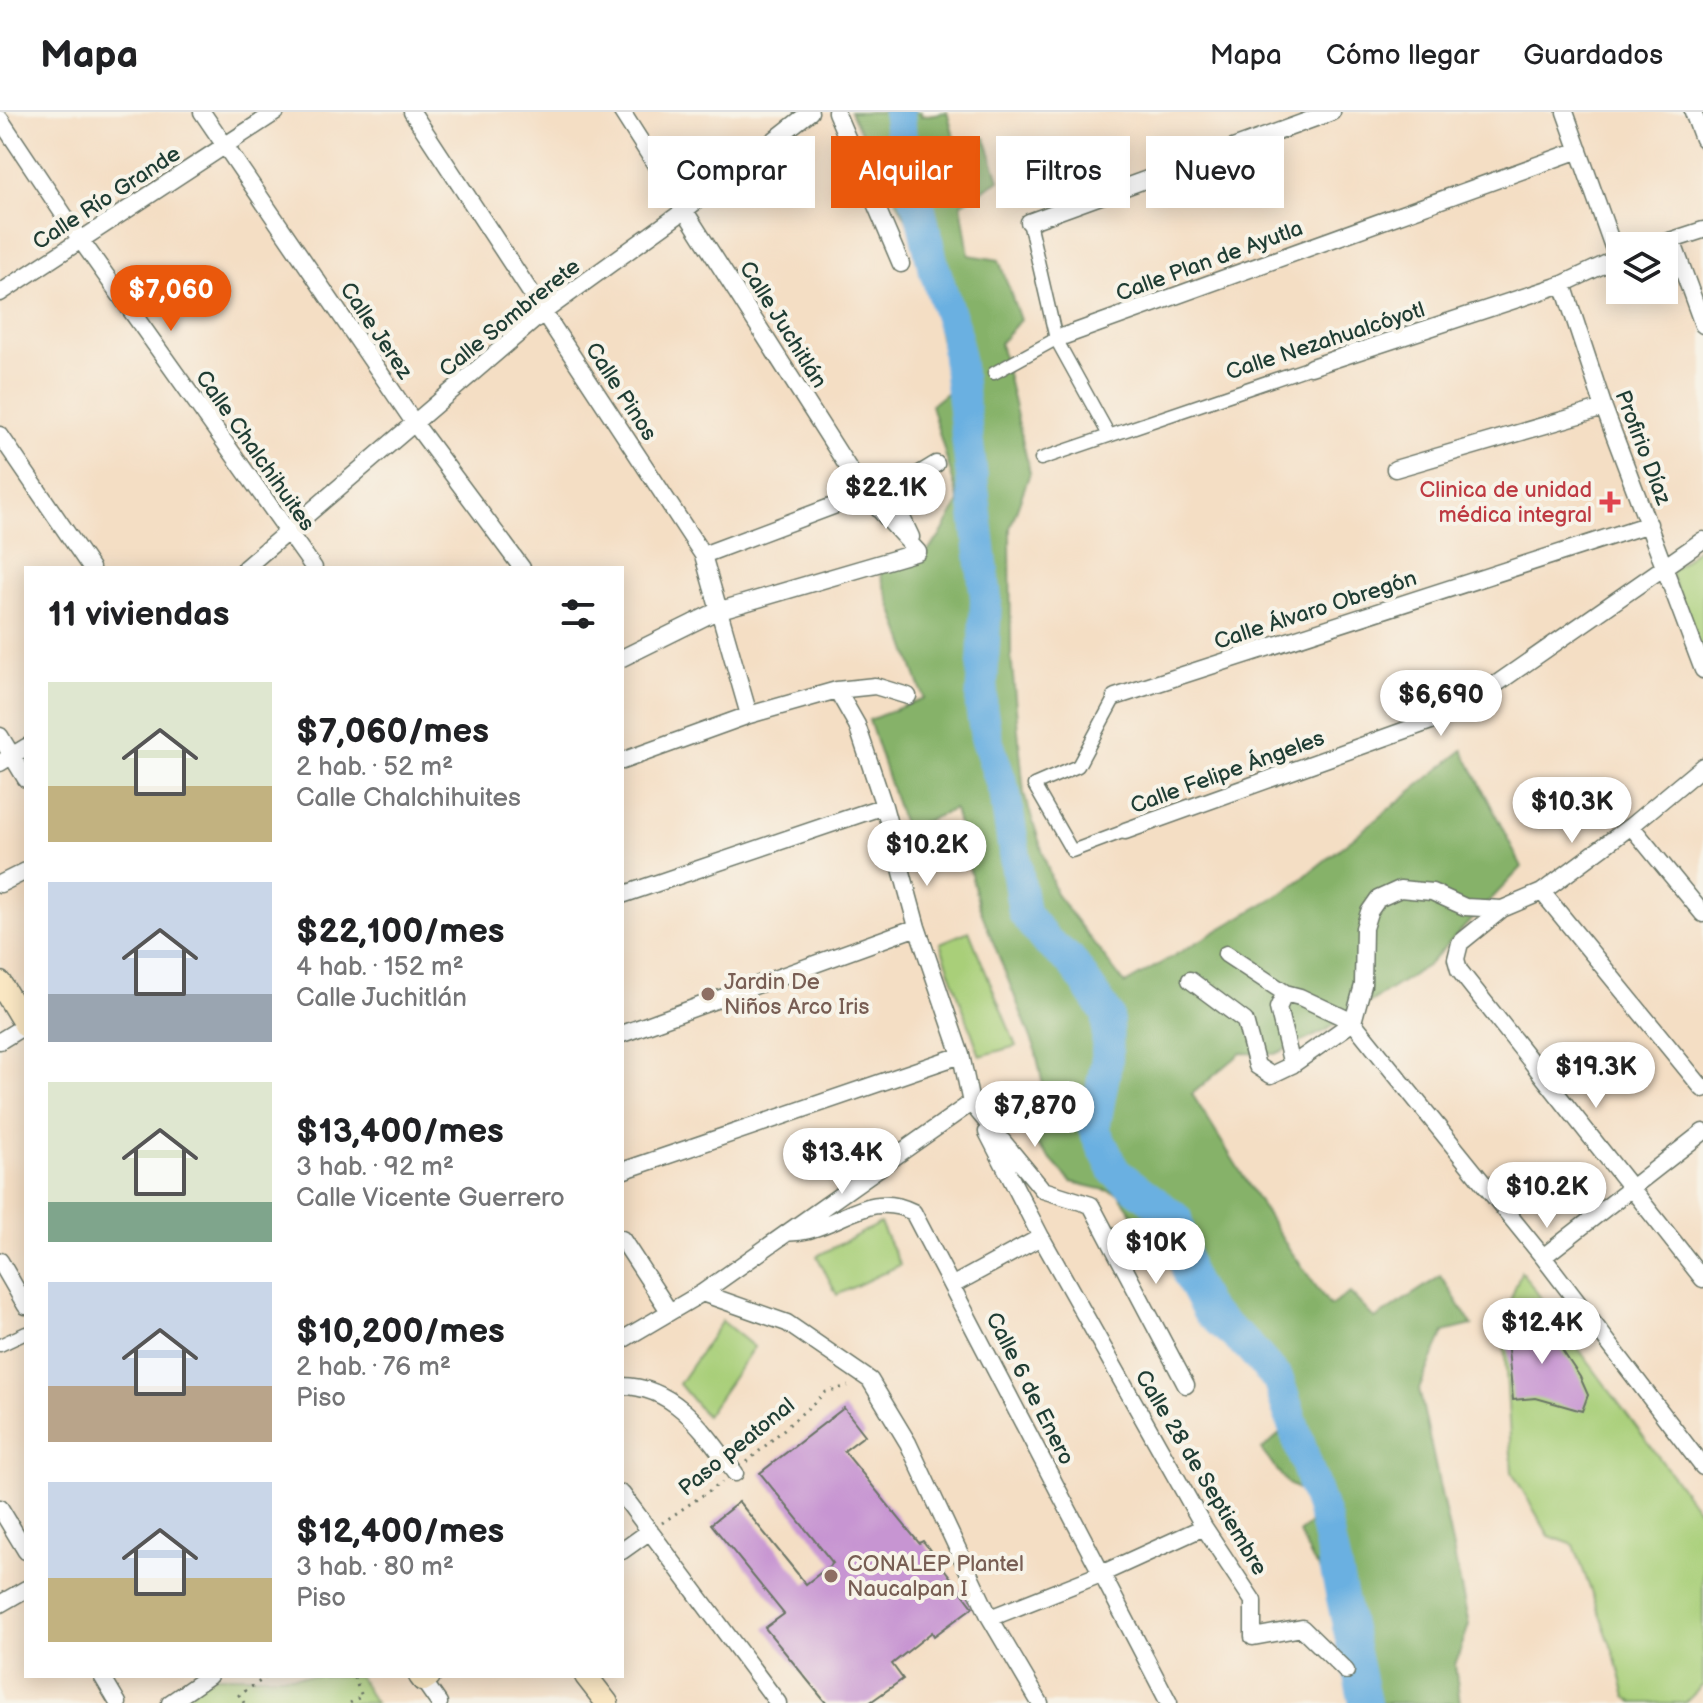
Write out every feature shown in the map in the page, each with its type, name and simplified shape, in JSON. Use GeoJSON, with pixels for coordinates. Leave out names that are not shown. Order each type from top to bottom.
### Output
{"type":"FeatureCollection","features":[{"type":"Feature","properties":{"kind":"main road"},"geometry":{"type":"LineString","coordinates":[[0,983],[24,1022]]}},
{"type":"Feature","properties":{"kind":"main road"},"geometry":{"type":"LineString","coordinates":[[588,1678],[607,1703]]}},
{"type":"Feature","properties":{"kind":"street","name":"Calle Jerez"},"geometry":{"type":"LineString","coordinates":[[202,112],[415,424],[521,566]]}},
{"type":"Feature","properties":{"kind":"street","name":"Calle Río Grande"},"geometry":{"type":"LineString","coordinates":[[0,293],[276,112]]}},
{"type":"Feature","properties":{"kind":"street","name":"Calle Pinos"},"geometry":{"type":"LineString","coordinates":[[412,112],[703,555],[749,715]]}},
{"type":"Feature","properties":{"kind":"street","name":"Calle Juchitlán"},"geometry":{"type":"LineString","coordinates":[[622,112],[865,494],[918,552]]}},
{"type":"Feature","properties":{"kind":"street","name":"Calle Sombrerete"},"geometry":{"type":"LineString","coordinates":[[247,566],[545,311],[685,210],[810,112]]}},
{"type":"Feature","properties":{"kind":"street"},"geometry":{"type":"LineString","coordinates":[[836,112],[901,264]]}},
{"type":"Feature","properties":{"kind":"street"},"geometry":{"type":"LineString","coordinates":[[1109,435],[1056,339],[1029,222],[1332,112]]}},
{"type":"Feature","properties":{"kind":"street"},"geometry":{"type":"LineString","coordinates":[[1565,112],[1609,232]]}},
{"type":"Feature","properties":{"kind":"street"},"geometry":{"type":"LineString","coordinates":[[1693,112],[1703,139]]}},
{"type":"Feature","properties":{"kind":"street","name":"Calle Chalchihuites"},"geometry":{"type":"LineString","coordinates":[[0,119],[80,239],[312,566]]}},
{"type":"Feature","properties":{"kind":"street","name":"Calle Plan de Ayutla"},"geometry":{"type":"LineString","coordinates":[[994,373],[1056,339],[1579,150]]}},
{"type":"Feature","properties":{"kind":"street"},"geometry":{"type":"LineString","coordinates":[[1678,238],[1703,230]]}},
{"type":"Feature","properties":{"kind":"street"},"geometry":{"type":"LineString","coordinates":[[1678,256],[1703,325]]}},
{"type":"Feature","properties":{"kind":"street","name":"Calle Nezahualcóyotl"},"geometry":{"type":"LineString","coordinates":[[1041,459],[1563,284],[1606,264]]}},
{"type":"Feature","properties":{"kind":"street","name":"Profirio Díaz"},"geometry":{"type":"LineString","coordinates":[[1563,284],[1604,408],[1703,670]]}},
{"type":"Feature","properties":{"kind":"street"},"geometry":{"type":"LineString","coordinates":[[1395,469],[1604,408]]}},
{"type":"Feature","properties":{"kind":"street"},"geometry":{"type":"LineString","coordinates":[[0,435],[90,566]]}},
{"type":"Feature","properties":{"kind":"street"},"geometry":{"type":"LineString","coordinates":[[703,555],[865,494],[890,492],[936,464]]}},
{"type":"Feature","properties":{"kind":"street"},"geometry":{"type":"LineString","coordinates":[[624,657],[717,611],[918,552],[890,492]]}},
{"type":"Feature","properties":{"kind":"street","name":"Calle Álvaro Obregón"},"geometry":{"type":"LineString","coordinates":[[1034,785],[1078,766],[1115,697],[1649,524]]}},
{"type":"Feature","properties":{"kind":"street","name":"Calle Felipe Ángeles"},"geometry":{"type":"LineString","coordinates":[[1034,785],[1072,851],[1456,712],[1703,540]]}},
{"type":"Feature","properties":{"kind":"street"},"geometry":{"type":"LineString","coordinates":[[624,760],[749,715],[837,690],[875,686],[908,696]]}},
{"type":"Feature","properties":{"kind":"street"},"geometry":{"type":"LineString","coordinates":[[837,690],[857,725],[884,806],[917,927],[961,1055],[971,1103],[1043,1190],[1091,1205],[1186,1385]]}},
{"type":"Feature","properties":{"kind":"street"},"geometry":{"type":"LineString","coordinates":[[0,736],[24,775]]}},
{"type":"Feature","properties":{"kind":"street"},"geometry":{"type":"LineString","coordinates":[[1703,766],[1631,826],[1542,892],[1502,909],[1460,943],[1456,959],[1459,970],[1703,1279]]}},
{"type":"Feature","properties":{"kind":"street"},"geometry":{"type":"LineString","coordinates":[[624,894],[884,806]]}},
{"type":"Feature","properties":{"kind":"street"},"geometry":{"type":"LineString","coordinates":[[1631,826],[1703,914]]}},
{"type":"Feature","properties":{"kind":"street"},"geometry":{"type":"LineString","coordinates":[[0,884],[24,872]]}},
{"type":"Feature","properties":{"kind":"street"},"geometry":{"type":"LineString","coordinates":[[1190,980],[1245,1021],[1257,1066],[1271,1075],[1292,1065],[1353,1022],[1363,985],[1364,928],[1369,912],[1378,899],[1400,889],[1432,892],[1465,907],[1502,909]]}},
{"type":"Feature","properties":{"kind":"street"},"geometry":{"type":"LineString","coordinates":[[1542,892],[1703,1089]]}},
{"type":"Feature","properties":{"kind":"street"},"geometry":{"type":"LineString","coordinates":[[624,1033],[917,927]]}},
{"type":"Feature","properties":{"kind":"street"},"geometry":{"type":"LineString","coordinates":[[1226,954],[1285,993],[1353,1022],[1543,1257],[1703,1467]]}},
{"type":"Feature","properties":{"kind":"street"},"geometry":{"type":"LineString","coordinates":[[1285,993],[1278,1008],[1292,1065]]}},
{"type":"Feature","properties":{"kind":"street"},"geometry":{"type":"LineString","coordinates":[[0,1041],[24,1026]]}},
{"type":"Feature","properties":{"kind":"street"},"geometry":{"type":"LineString","coordinates":[[624,1170],[961,1055]]}},
{"type":"Feature","properties":{"kind":"street"},"geometry":{"type":"LineString","coordinates":[[624,1339],[702,1293],[971,1103]]}},
{"type":"Feature","properties":{"kind":"street","name":"Calle 28 de Septiembre"},"geometry":{"type":"LineString","coordinates":[[971,1103],[1041,1237],[1204,1527],[1253,1601],[1253,1637],[1302,1628],[1346,1671]]}},
{"type":"Feature","properties":{"kind":"street"},"geometry":{"type":"LineString","coordinates":[[1543,1257],[1634,1189],[1703,1132]]}},
{"type":"Feature","properties":{"kind":"street","name":"Calle 6 de Enero"},"geometry":{"type":"LineString","coordinates":[[787,1233],[810,1230],[871,1205],[899,1205],[913,1212],[1169,1703]]}},
{"type":"Feature","properties":{"kind":"street"},"geometry":{"type":"LineString","coordinates":[[953,1285],[1041,1237]]}},
{"type":"Feature","properties":{"kind":"street"},"geometry":{"type":"LineString","coordinates":[[624,1242],[669,1311]]}},
{"type":"Feature","properties":{"kind":"street"},"geometry":{"type":"LineString","coordinates":[[0,1261],[24,1303]]}},
{"type":"Feature","properties":{"kind":"street"},"geometry":{"type":"LineString","coordinates":[[702,1293],[787,1323],[870,1380],[908,1443],[990,1618],[1040,1703]]}},
{"type":"Feature","properties":{"kind":"street"},"geometry":{"type":"LineString","coordinates":[[0,1345],[24,1334]]}},
{"type":"Feature","properties":{"kind":"street"},"geometry":{"type":"LineString","coordinates":[[624,1386],[651,1391],[674,1403],[695,1421],[735,1473]]}},
{"type":"Feature","properties":{"kind":"street"},"geometry":{"type":"LineString","coordinates":[[624,1496],[653,1526],[778,1703]]}},
{"type":"Feature","properties":{"kind":"street"},"geometry":{"type":"LineString","coordinates":[[0,1508],[24,1548]]}},
{"type":"Feature","properties":{"kind":"street"},"geometry":{"type":"LineString","coordinates":[[624,1549],[653,1526]]}},
{"type":"Feature","properties":{"kind":"street"},"geometry":{"type":"LineString","coordinates":[[990,1618],[1101,1574],[1204,1527]]}},
{"type":"Feature","properties":{"kind":"street"},"geometry":{"type":"LineString","coordinates":[[0,1604],[24,1590]]}},
{"type":"Feature","properties":{"kind":"street"},"geometry":{"type":"LineString","coordinates":[[103,1678],[118,1703]]}},
{"type":"Feature","properties":{"kind":"street"},"geometry":{"type":"LineString","coordinates":[[170,1703],[206,1678]]}},
{"type":"Feature","properties":{"kind":"street"},"geometry":{"type":"LineString","coordinates":[[425,1678],[439,1703]]}},
{"type":"Feature","properties":{"kind":"path","name":"Paso peatonal"},"geometry":{"type":"LineString","coordinates":[[653,1526],[663,1523],[735,1473],[826,1392],[870,1380]]}},
{"type":"Feature","properties":{"kind":"path"},"geometry":{"type":"LineString","coordinates":[[244,1703],[239,1695],[265,1678]]}},
{"type":"Feature","properties":{"kind":"path"},"geometry":{"type":"LineString","coordinates":[[350,1703],[362,1696],[354,1678]]}},
{"type":"Feature","properties":{"kind":"green space"},"geometry":{"type":"Polygon","coordinates":[[[850,112],[921,112],[921,116],[947,112],[954,136],[863,136],[850,112]]]}},
{"type":"Feature","properties":{"kind":"green space"},"geometry":{"type":"Polygon","coordinates":[[[985,138],[996,171],[996,182],[980,192],[980,139],[985,138]]]}},
{"type":"Feature","properties":{"kind":"green space"},"geometry":{"type":"Polygon","coordinates":[[[901,208],[962,208],[969,255],[999,260],[1020,320],[1000,343],[1030,473],[1010,528],[1011,655],[1024,793],[1056,894],[1125,984],[1289,889],[1463,750],[1522,867],[1428,965],[1325,1031],[1275,1054],[1241,1053],[1192,1094],[1283,1240],[1330,1306],[1350,1293],[1375,1319],[1441,1276],[1472,1325],[1444,1332],[1419,1389],[1469,1625],[1455,1665],[1460,1703],[1379,1703],[1361,1618],[1313,1561],[1299,1533],[1313,1520],[1308,1494],[1288,1484],[1261,1450],[1296,1420],[1272,1383],[1203,1315],[1118,1193],[1071,1182],[1004,1108],[1044,1090],[1035,1048],[979,906],[954,809],[905,830],[869,720],[924,698],[879,570],[923,556],[939,538],[959,502],[931,405],[951,389],[935,313],[901,208]]]}},
{"type":"Feature","properties":{"kind":"green space"},"geometry":{"type":"Polygon","coordinates":[[[1703,544],[1703,662],[1670,572],[1703,544]]]}},
{"type":"Feature","properties":{"kind":"green space"},"geometry":{"type":"Polygon","coordinates":[[[969,931],[1016,1046],[980,1056],[940,943],[969,931]]]}},
{"type":"Feature","properties":{"kind":"green space"},"geometry":{"type":"Polygon","coordinates":[[[880,1223],[900,1265],[837,1295],[817,1256],[880,1223]]]}},
{"type":"Feature","properties":{"kind":"green space"},"geometry":{"type":"Polygon","coordinates":[[[1521,1271],[1703,1517],[1703,1685],[1685,1703],[1635,1703],[1626,1697],[1617,1662],[1574,1545],[1549,1536],[1512,1472],[1503,1321],[1521,1271]]]}},
{"type":"Feature","properties":{"kind":"green space"},"geometry":{"type":"Polygon","coordinates":[[[722,1321],[754,1347],[706,1416],[679,1384],[722,1321]]]}},
{"type":"Feature","properties":{"kind":"green space"},"geometry":{"type":"Polygon","coordinates":[[[210,1678],[359,1678],[375,1703],[175,1703],[210,1678]]]}},
{"type":"Feature","properties":{"kind":"building"},"geometry":{"type":"Polygon","coordinates":[[[1536,1311],[1580,1377],[1588,1395],[1582,1411],[1536,1398],[1513,1400],[1506,1329],[1536,1311]]]}},
{"type":"Feature","properties":{"kind":"building","name":"CONALEP Plantel Naucalpan I"},"geometry":{"type":"Polygon","coordinates":[[[844,1408],[865,1435],[844,1451],[919,1543],[923,1541],[973,1607],[934,1636],[932,1632],[892,1664],[903,1679],[869,1703],[826,1703],[765,1628],[784,1614],[711,1524],[739,1502],[806,1584],[833,1563],[760,1473],[844,1408]]]}},
{"type":"Feature","properties":{"kind":"waterway"},"geometry":{"type":"LineString","coordinates":[[899,112],[903,168],[920,210],[933,265],[955,332],[986,599],[981,707],[986,737],[1005,794],[1024,913],[1045,940],[1072,962],[1108,1015],[1107,1058],[1094,1129],[1115,1172],[1176,1218],[1188,1274],[1208,1312],[1249,1347],[1278,1380],[1325,1520],[1365,1703]]}},
{"type":"Feature","properties":{"kind":"place","name":"Clinica de unidad médica integral"},"geometry":{"type":"Point","coordinates":[1610,502]}},
{"type":"Feature","properties":{"kind":"place","name":"Jardin De Niños Arco Iris"},"geometry":{"type":"Point","coordinates":[708,994]}},
{"type":"Feature","properties":{"kind":"place","name":"CONALEP Plantel Naucalpan I"},"geometry":{"type":"Point","coordinates":[831,1576]}}]}
